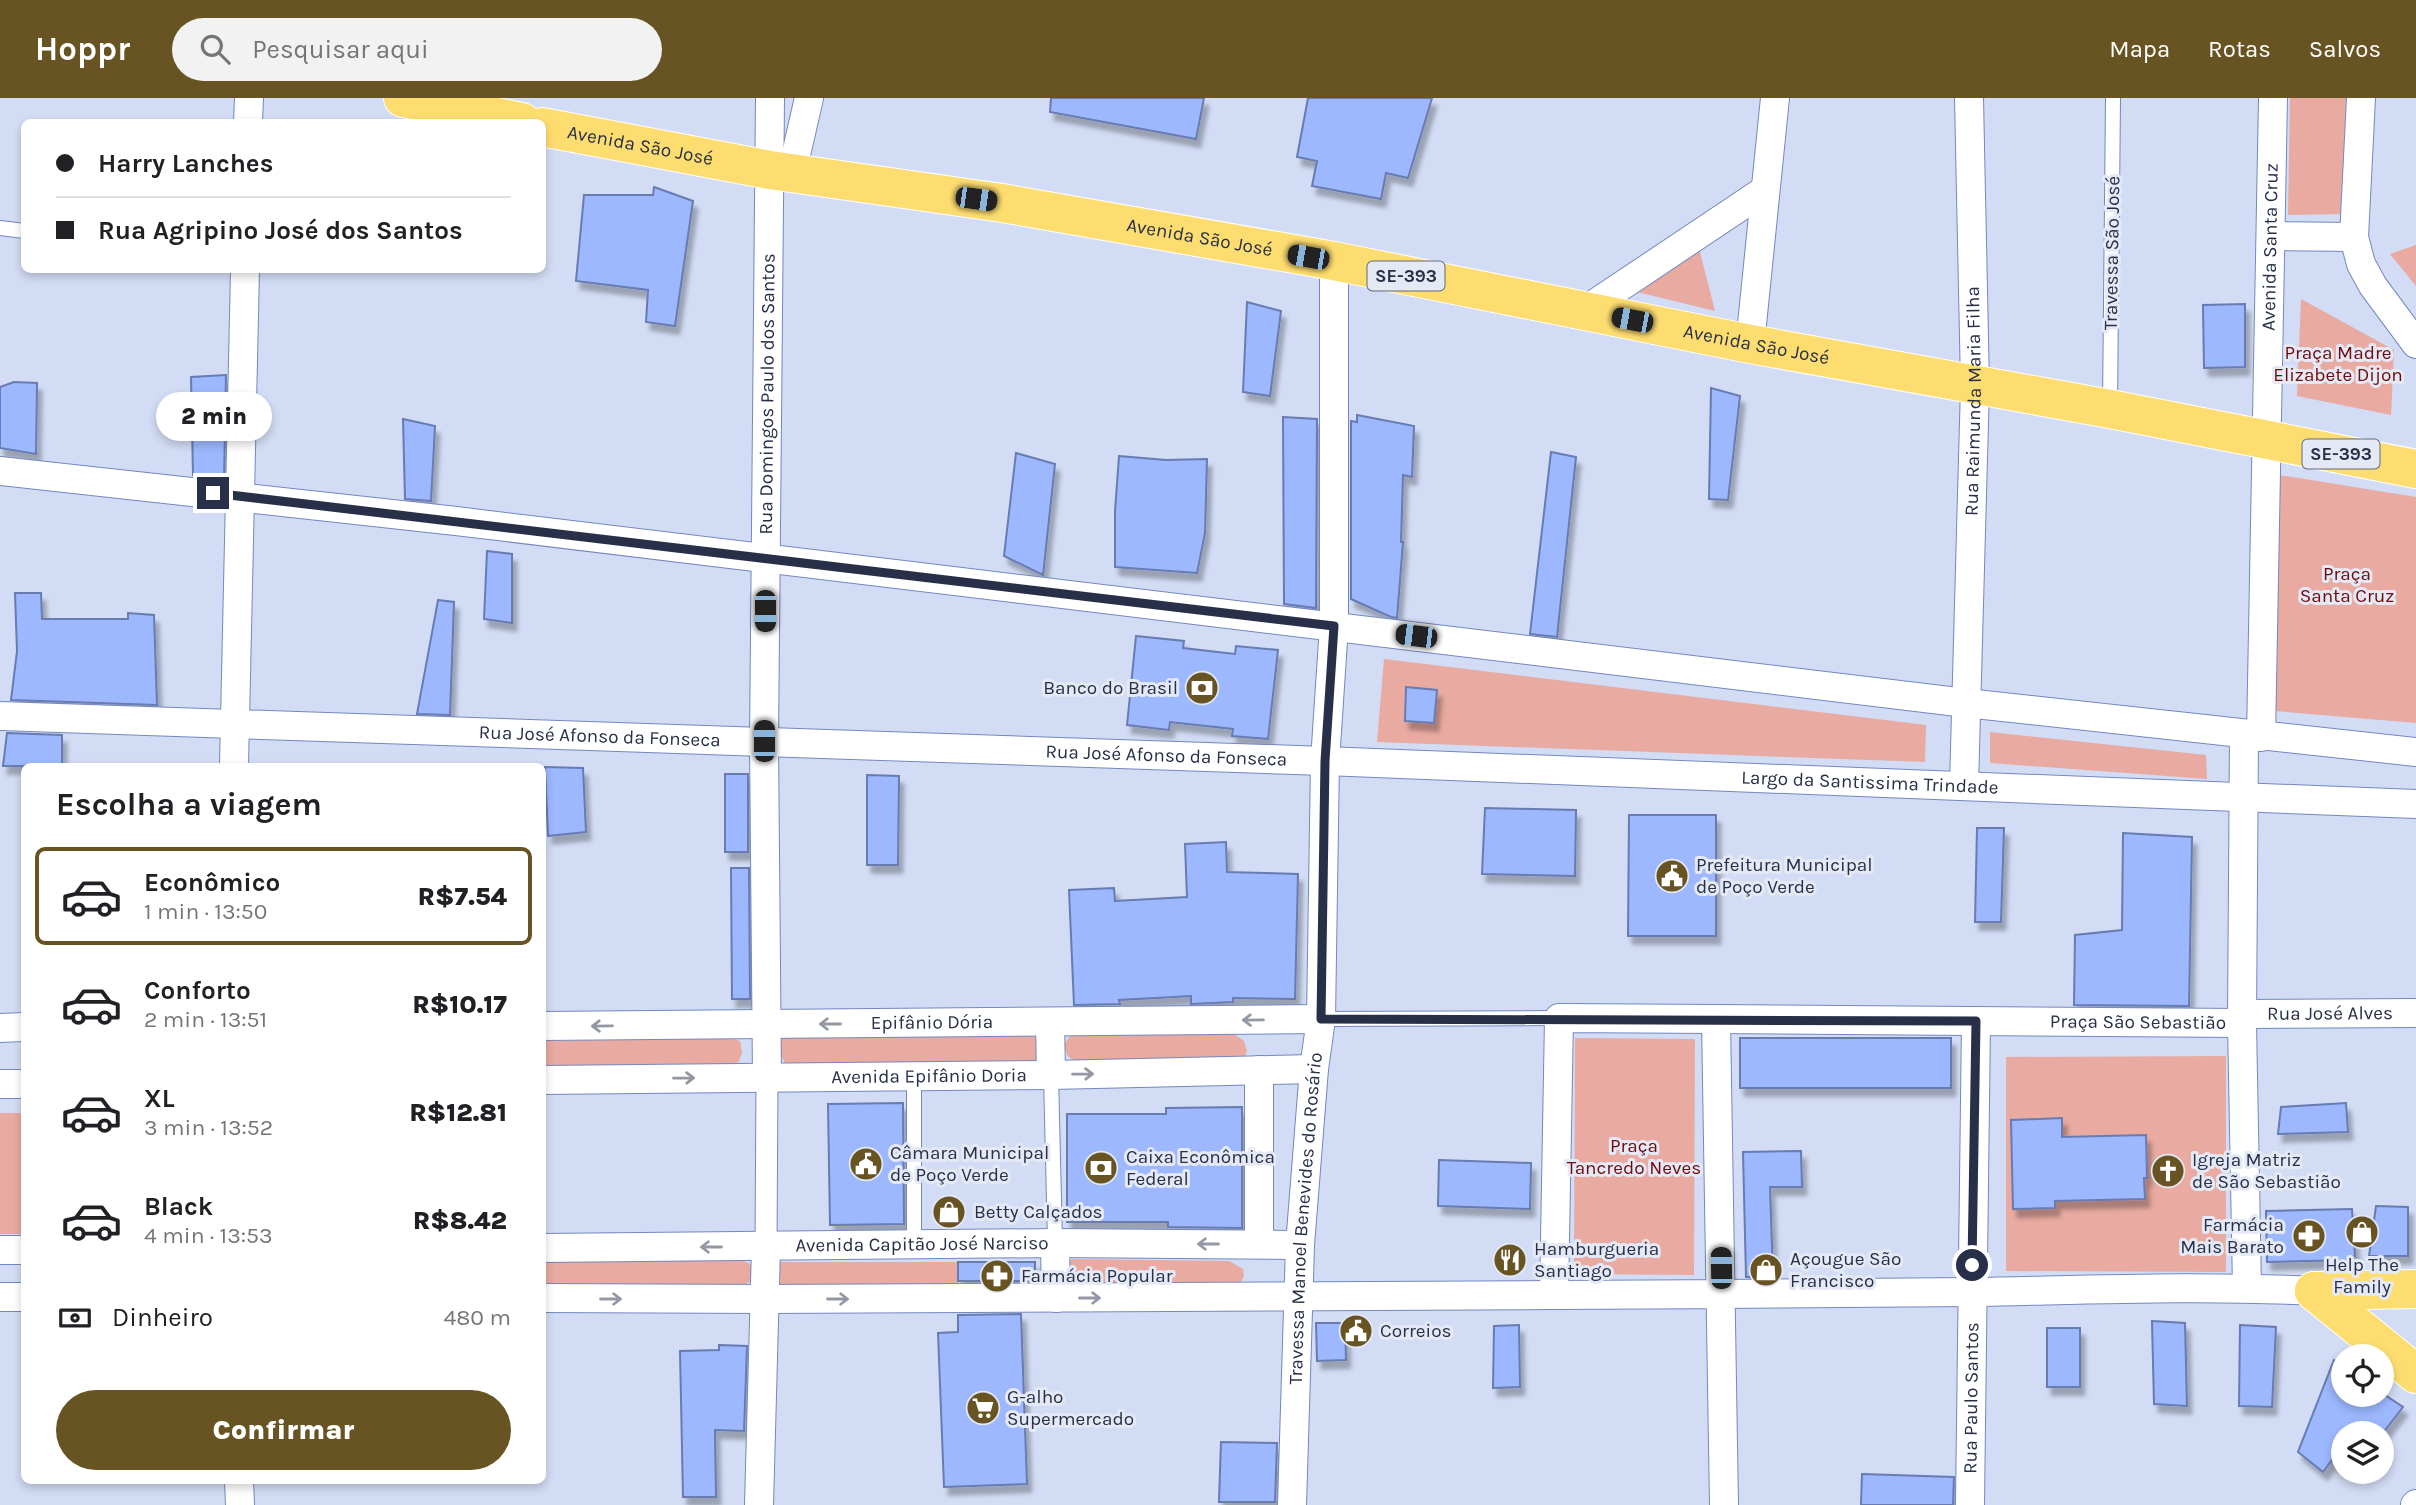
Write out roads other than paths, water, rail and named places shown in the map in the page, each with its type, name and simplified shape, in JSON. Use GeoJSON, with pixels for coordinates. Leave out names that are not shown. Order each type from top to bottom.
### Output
{"type":"FeatureCollection","features":[{"type":"Feature","properties":{"kind":"main road"},"geometry":{"type":"LineString","coordinates":[[403,98],[507,119]]}},
{"type":"Feature","properties":{"kind":"main road","name":"Avenida São José"},"geometry":{"type":"LineString","coordinates":[[546,128],[781,171],[1016,205],[1334,261],[1750,344],[2267,439]]}},
{"type":"Feature","properties":{"kind":"main road","name":"SE-393"},"geometry":{"type":"LineString","coordinates":[[2267,439],[2416,468]]}},
{"type":"Feature","properties":{"kind":"main road"},"geometry":{"type":"LineString","coordinates":[[2314,1291],[2416,1289]]}},
{"type":"Feature","properties":{"kind":"main road"},"geometry":{"type":"LineString","coordinates":[[2314,1291],[2416,1374]]}},
{"type":"Feature","properties":{"kind":"street"},"geometry":{"type":"LineString","coordinates":[[248,119],[249,98]]}},
{"type":"Feature","properties":{"kind":"street","name":"Rua Domingos Paulo dos Santos"},"geometry":{"type":"LineString","coordinates":[[767,1077],[765,559],[781,171],[769,98]]}},
{"type":"Feature","properties":{"kind":"street"},"geometry":{"type":"LineString","coordinates":[[781,171],[810,98]]}},
{"type":"Feature","properties":{"kind":"street"},"geometry":{"type":"LineString","coordinates":[[1750,344],[1775,98]]}},
{"type":"Feature","properties":{"kind":"street","name":"Rua Raimunda Maria Filha"},"geometry":{"type":"LineString","coordinates":[[1964,786],[1975,386],[1969,98]]}},
{"type":"Feature","properties":{"kind":"street","name":"Avenida Santa Cruz"},"geometry":{"type":"LineString","coordinates":[[2267,439],[2273,98]]}},
{"type":"Feature","properties":{"kind":"street"},"geometry":{"type":"LineString","coordinates":[[2361,98],[2354,237],[2361,264],[2373,286],[2416,344]]}},
{"type":"Feature","properties":{"kind":"street"},"geometry":{"type":"LineString","coordinates":[[1584,311],[1765,190]]}},
{"type":"Feature","properties":{"kind":"street"},"geometry":{"type":"LineString","coordinates":[[2271,236],[2354,237]]}},
{"type":"Feature","properties":{"kind":"street","name":"Travessa Manoel Benevides do Rosário"},"geometry":{"type":"LineString","coordinates":[[1292,1505],[1300,1245],[1314,1069],[1321,1019],[1325,761],[1334,626],[1334,261]]}},
{"type":"Feature","properties":{"kind":"street"},"geometry":{"type":"LineString","coordinates":[[234,763],[245,273]]}},
{"type":"Feature","properties":{"kind":"street"},"geometry":{"type":"LineString","coordinates":[[2242,1019],[2243,797],[2252,736],[2267,439]]}},
{"type":"Feature","properties":{"kind":"street"},"geometry":{"type":"LineString","coordinates":[[0,471],[240,496],[1966,703],[2416,752]]}},
{"type":"Feature","properties":{"kind":"street","name":"Rua José Afonso da Fonseca"},"geometry":{"type":"LineString","coordinates":[[0,716],[1325,761]]}},
{"type":"Feature","properties":{"kind":"street","name":"Largo da Santissima Trindade"},"geometry":{"type":"LineString","coordinates":[[1325,761],[2416,804]]}},
{"type":"Feature","properties":{"kind":"street","name":"Rua José Alves"},"geometry":{"type":"LineString","coordinates":[[2242,1019],[2416,1013]]}},
{"type":"Feature","properties":{"kind":"street"},"geometry":{"type":"LineString","coordinates":[[1554,1295],[1559,1018],[1976,1021],[1971,1292]]}},
{"type":"Feature","properties":{"kind":"street","name":"Epifânio Dória"},"geometry":{"type":"LineString","coordinates":[[546,1027],[1321,1019]]}},
{"type":"Feature","properties":{"kind":"street"},"geometry":{"type":"LineString","coordinates":[[1716,1019],[1724,1505]]}},
{"type":"Feature","properties":{"kind":"street","name":"Praça São Sebastião"},"geometry":{"type":"LineString","coordinates":[[1976,1021],[2242,1019],[2247,1288]]}},
{"type":"Feature","properties":{"kind":"street"},"geometry":{"type":"LineString","coordinates":[[1050,1022],[1051,1075]]}},
{"type":"Feature","properties":{"kind":"street"},"geometry":{"type":"LineString","coordinates":[[0,1028],[21,1027]]}},
{"type":"Feature","properties":{"kind":"street","name":"Avenida Epifânio Doria"},"geometry":{"type":"LineString","coordinates":[[546,1080],[1051,1075],[1314,1069]]}},
{"type":"Feature","properties":{"kind":"street"},"geometry":{"type":"LineString","coordinates":[[1259,1070],[1259,1244]]}},
{"type":"Feature","properties":{"kind":"street"},"geometry":{"type":"LineString","coordinates":[[759,1505],[766,1247],[767,1077]]}},
{"type":"Feature","properties":{"kind":"street"},"geometry":{"type":"LineString","coordinates":[[0,1084],[21,1084]]}},
{"type":"Feature","properties":{"kind":"street"},"geometry":{"type":"LineString","coordinates":[[1055,1243],[1056,1298]]}},
{"type":"Feature","properties":{"kind":"street","name":"Avenida Capitão José Narciso"},"geometry":{"type":"LineString","coordinates":[[546,1248],[1055,1243],[1300,1245]]}},
{"type":"Feature","properties":{"kind":"street"},"geometry":{"type":"LineString","coordinates":[[0,1250],[21,1250]]}},
{"type":"Feature","properties":{"kind":"street"},"geometry":{"type":"LineString","coordinates":[[546,1298],[1299,1297],[2247,1288],[2314,1291]]}},
{"type":"Feature","properties":{"kind":"street","name":"Rua Paulo Santos"},"geometry":{"type":"LineString","coordinates":[[1970,1505],[1971,1292]]}},
{"type":"Feature","properties":{"kind":"street"},"geometry":{"type":"LineString","coordinates":[[0,1297],[21,1297]]}},
{"type":"Feature","properties":{"kind":"street"},"geometry":{"type":"LineString","coordinates":[[240,1484],[240,1505]]}},
{"type":"Feature","properties":{"kind":"lane","name":"Travessa São José"},"geometry":{"type":"LineString","coordinates":[[2110,409],[2113,98]]}},
{"type":"Feature","properties":{"kind":"lane"},"geometry":{"type":"LineString","coordinates":[[0,228],[21,231]]}},
{"type":"Feature","properties":{"kind":"lane"},"geometry":{"type":"LineString","coordinates":[[1321,1019],[1559,1018]]}},
{"type":"Feature","properties":{"kind":"lane"},"geometry":{"type":"LineString","coordinates":[[1051,1075],[1055,1243]]}},
{"type":"Feature","properties":{"kind":"lane"},"geometry":{"type":"LineString","coordinates":[[914,1076],[914,1244]]}},
{"type":"Feature","properties":{"kind":"place","name":"Banco do Brasil"},"geometry":{"type":"Point","coordinates":[1202,688]}},
{"type":"Feature","properties":{"kind":"place","name":"Prefeitura Municipal de Poço Verde"},"geometry":{"type":"Point","coordinates":[1672,876]}},
{"type":"Feature","properties":{"kind":"place","name":"Câmara Municipal de Poço Verde"},"geometry":{"type":"Point","coordinates":[866,1164]}},
{"type":"Feature","properties":{"kind":"place","name":"Caixa Econômica Federal"},"geometry":{"type":"Point","coordinates":[1101,1168]}},
{"type":"Feature","properties":{"kind":"place","name":"Igreja Matriz de São Sebastião"},"geometry":{"type":"Point","coordinates":[2168,1171]}},
{"type":"Feature","properties":{"kind":"place","name":"Betty Calçados"},"geometry":{"type":"Point","coordinates":[949,1212]}},
{"type":"Feature","properties":{"kind":"place","name":"Help The Family"},"geometry":{"type":"Point","coordinates":[2362,1232]}},
{"type":"Feature","properties":{"kind":"place","name":"Farmácia Mais Barato"},"geometry":{"type":"Point","coordinates":[2309,1236]}},
{"type":"Feature","properties":{"kind":"place","name":"Hamburgueria Santiago"},"geometry":{"type":"Point","coordinates":[1510,1260]}},
{"type":"Feature","properties":{"kind":"place","name":"Açougue São Francisco"},"geometry":{"type":"Point","coordinates":[1766,1270]}},
{"type":"Feature","properties":{"kind":"place","name":"Farmácia Popular"},"geometry":{"type":"Point","coordinates":[997,1276]}},
{"type":"Feature","properties":{"kind":"place","name":"Correios"},"geometry":{"type":"Point","coordinates":[1356,1331]}},
{"type":"Feature","properties":{"kind":"place","name":"G-alho Supermercado"},"geometry":{"type":"Point","coordinates":[983,1408]}},
{"type":"Feature","properties":{"kind":"park label","name":"Praça Madre Elizabete Dijon"},"geometry":{"type":"Point","coordinates":[2338,364]}},
{"type":"Feature","properties":{"kind":"park label","name":"Praça Santa Cruz"},"geometry":{"type":"Point","coordinates":[2347,585]}},
{"type":"Feature","properties":{"kind":"park label","name":"Praça Tancredo Neves"},"geometry":{"type":"Point","coordinates":[1634,1157]}}]}
